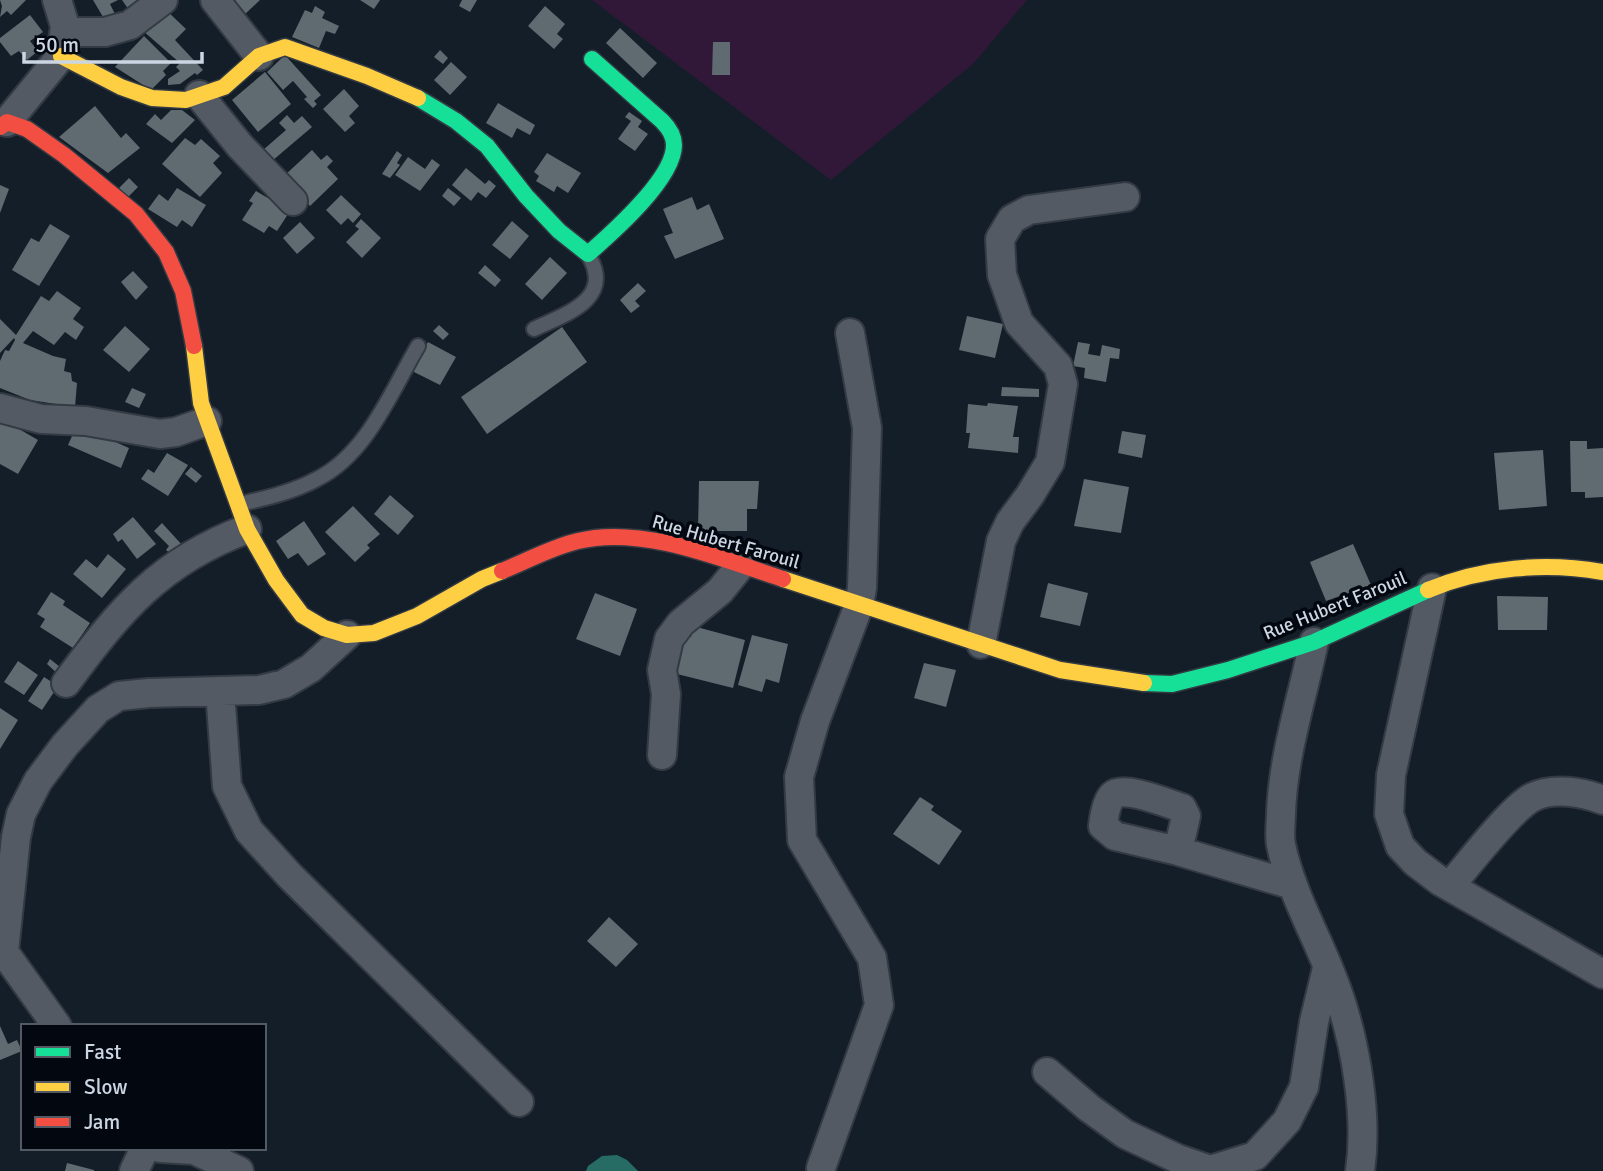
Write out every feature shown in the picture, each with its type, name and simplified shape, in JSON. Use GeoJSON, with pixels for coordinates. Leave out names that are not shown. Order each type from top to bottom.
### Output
{"type":"FeatureCollection","features":[{"type":"Feature","properties":{"kind":"street"},"geometry":{"type":"LineString","coordinates":[[4,124],[63,44],[65,26],[57,0]]}},
{"type":"Feature","properties":{"kind":"street"},"geometry":{"type":"LineString","coordinates":[[63,44],[130,25],[163,0]]}},
{"type":"Feature","properties":{"kind":"street"},"geometry":{"type":"LineString","coordinates":[[215,0],[259,57]]}},
{"type":"Feature","properties":{"kind":"street"},"geometry":{"type":"LineString","coordinates":[[63,44],[121,87],[152,98],[186,100],[224,87],[259,57],[285,47],[367,76],[416,97],[456,121],[488,146],[526,196],[559,231],[588,254],[614,232],[657,183],[673,156],[675,143],[671,131],[660,119],[592,59]]}},
{"type":"Feature","properties":{"kind":"street"},"geometry":{"type":"LineString","coordinates":[[199,95],[240,146],[293,201]]}},
{"type":"Feature","properties":{"kind":"street","name":"Rue Hubert Farouil"},"geometry":{"type":"LineString","coordinates":[[4,124],[27,129],[64,155],[136,214],[166,251],[183,290],[201,403],[242,517],[276,580],[302,615],[324,628],[347,635],[374,633],[417,616],[482,579],[578,541],[625,536],[659,541],[741,565],[1060,670],[1136,683],[1172,684],[1228,670],[1314,642],[1432,588],[1486,573],[1533,566],[1603,572]]}},
{"type":"Feature","properties":{"kind":"street"},"geometry":{"type":"LineString","coordinates":[[981,644],[1001,541],[1010,522],[1050,462],[1063,384],[1058,366],[1018,323],[1002,275],[1000,239],[1012,219],[1029,210],[1125,197]]}},
{"type":"Feature","properties":{"kind":"street"},"geometry":{"type":"LineString","coordinates":[[821,1168],[879,1005],[872,958],[802,840],[799,776],[815,721],[859,605],[866,527],[867,428],[850,333]]}},
{"type":"Feature","properties":{"kind":"street"},"geometry":{"type":"LineString","coordinates":[[0,408],[41,419],[86,421],[160,434],[176,432],[207,421]]}},
{"type":"Feature","properties":{"kind":"street"},"geometry":{"type":"LineString","coordinates":[[66,683],[93,647],[152,582],[180,560],[213,542],[242,517]]}},
{"type":"Feature","properties":{"kind":"street"},"geometry":{"type":"LineString","coordinates":[[662,755],[666,694],[662,670],[669,639],[681,624],[720,591],[741,565]]}},
{"type":"Feature","properties":{"kind":"street"},"geometry":{"type":"LineString","coordinates":[[1432,588],[1391,775],[1389,814],[1400,846],[1415,862],[1450,886],[1603,974]]}},
{"type":"Feature","properties":{"kind":"street"},"geometry":{"type":"LineString","coordinates":[[56,1024],[4,952],[16,837],[21,814],[38,782],[65,745],[98,709],[119,696],[259,690],[284,684],[311,668],[347,635]]}},
{"type":"Feature","properties":{"kind":"street"},"geometry":{"type":"LineString","coordinates":[[1314,642],[1282,785],[1280,843],[1293,885],[1338,993],[1351,1040],[1360,1097],[1360,1171]]}},
{"type":"Feature","properties":{"kind":"street"},"geometry":{"type":"LineString","coordinates":[[220,691],[227,786],[249,831],[290,876],[519,1102]]}},
{"type":"Feature","properties":{"kind":"street"},"geometry":{"type":"LineString","coordinates":[[1450,886],[1512,815],[1532,797],[1557,791],[1603,800]]}},
{"type":"Feature","properties":{"kind":"street"},"geometry":{"type":"LineString","coordinates":[[1178,851],[1293,885]]}},
{"type":"Feature","properties":{"kind":"street"},"geometry":{"type":"LineString","coordinates":[[1047,1072],[1125,1134],[1178,1159],[1210,1170],[1255,1156],[1287,1121],[1304,1087],[1314,1022],[1327,968]]}},
{"type":"Feature","properties":{"kind":"street"},"geometry":{"type":"LineString","coordinates":[[134,1171],[144,1150]]}},
{"type":"Feature","properties":{"kind":"street"},"geometry":{"type":"LineString","coordinates":[[194,1150],[239,1171]]}},
{"type":"Feature","properties":{"kind":"lane"},"geometry":{"type":"LineString","coordinates":[[534,329],[583,305],[592,294],[594,265],[588,254]]}},
{"type":"Feature","properties":{"kind":"lane"},"geometry":{"type":"LineString","coordinates":[[242,517],[286,492],[319,478],[349,456],[372,425],[418,346]]}},
{"type":"Feature","properties":{"kind":"shaded area"},"geometry":{"type":"Polygon","coordinates":[[[592,0],[1027,0],[973,64],[831,180],[592,0]]]}},
{"type":"Feature","properties":{"kind":"shaded area"},"geometry":{"type":"Polygon","coordinates":[[[617,1155],[638,1171],[586,1171],[588,1166],[602,1156],[617,1155]]]}},
{"type":"Feature","properties":{"kind":"building"},"geometry":{"type":"Polygon","coordinates":[[[0,0],[26,0],[11,15],[7,11],[0,17],[0,0]]]}},
{"type":"Feature","properties":{"kind":"building"},"geometry":{"type":"Polygon","coordinates":[[[93,0],[118,0],[110,4],[116,16],[106,22],[93,0]]]}},
{"type":"Feature","properties":{"kind":"building"},"geometry":{"type":"Polygon","coordinates":[[[122,0],[144,0],[129,10],[122,0]]]}},
{"type":"Feature","properties":{"kind":"building"},"geometry":{"type":"Polygon","coordinates":[[[227,0],[260,0],[243,16],[227,0]]]}},
{"type":"Feature","properties":{"kind":"building"},"geometry":{"type":"Polygon","coordinates":[[[360,0],[380,0],[374,9],[360,0]]]}},
{"type":"Feature","properties":{"kind":"building"},"geometry":{"type":"Polygon","coordinates":[[[462,0],[477,0],[470,12],[459,6],[462,0]]]}},
{"type":"Feature","properties":{"kind":"building"},"geometry":{"type":"Polygon","coordinates":[[[315,6],[325,12],[322,18],[339,26],[335,34],[326,31],[319,48],[292,37],[305,10],[312,13],[315,6]]]}},
{"type":"Feature","properties":{"kind":"building"},"geometry":{"type":"Polygon","coordinates":[[[545,6],[565,24],[557,34],[563,39],[554,49],[528,26],[545,6]]]}},
{"type":"Feature","properties":{"kind":"building"},"geometry":{"type":"Polygon","coordinates":[[[165,9],[186,29],[175,40],[203,70],[180,84],[168,85],[168,79],[180,71],[176,67],[180,63],[142,30],[165,9]]]}},
{"type":"Feature","properties":{"kind":"building"},"geometry":{"type":"Polygon","coordinates":[[[30,15],[43,32],[30,41],[38,51],[27,60],[19,51],[11,56],[0,38],[30,15]]]}},
{"type":"Feature","properties":{"kind":"building"},"geometry":{"type":"Polygon","coordinates":[[[620,28],[657,63],[643,78],[606,43],[620,28]]]}},
{"type":"Feature","properties":{"kind":"building"},"geometry":{"type":"Polygon","coordinates":[[[144,36],[171,63],[163,71],[166,75],[151,90],[115,67],[144,36]]]}},
{"type":"Feature","properties":{"kind":"building"},"geometry":{"type":"Polygon","coordinates":[[[713,42],[730,42],[730,75],[712,75],[713,42]]]}},
{"type":"Feature","properties":{"kind":"building"},"geometry":{"type":"Polygon","coordinates":[[[440,50],[448,58],[443,64],[434,57],[440,50]]]}},
{"type":"Feature","properties":{"kind":"building"},"geometry":{"type":"Polygon","coordinates":[[[285,55],[321,95],[314,101],[317,104],[313,108],[293,81],[283,90],[267,72],[285,55]]]}},
{"type":"Feature","properties":{"kind":"building"},"geometry":{"type":"Polygon","coordinates":[[[451,62],[467,77],[450,95],[434,80],[451,62]]]}},
{"type":"Feature","properties":{"kind":"building"},"geometry":{"type":"Polygon","coordinates":[[[265,72],[291,104],[258,132],[232,100],[265,72]]]}},
{"type":"Feature","properties":{"kind":"building"},"geometry":{"type":"Polygon","coordinates":[[[344,89],[359,106],[349,116],[355,123],[345,132],[323,109],[344,89]]]}},
{"type":"Feature","properties":{"kind":"building"},"geometry":{"type":"Polygon","coordinates":[[[498,103],[535,125],[530,135],[517,128],[512,138],[486,123],[498,103]]]}},
{"type":"Feature","properties":{"kind":"building"},"geometry":{"type":"Polygon","coordinates":[[[95,106],[121,138],[126,133],[140,148],[108,173],[59,137],[95,106]]]}},
{"type":"Feature","properties":{"kind":"building"},"geometry":{"type":"Polygon","coordinates":[[[171,110],[182,110],[195,120],[172,143],[146,124],[155,114],[161,120],[171,110]]]}},
{"type":"Feature","properties":{"kind":"building"},"geometry":{"type":"Polygon","coordinates":[[[629,112],[642,121],[638,127],[648,134],[635,151],[618,139],[631,121],[625,117],[629,112]]]}},
{"type":"Feature","properties":{"kind":"building"},"geometry":{"type":"Polygon","coordinates":[[[287,115],[294,123],[302,116],[312,127],[272,161],[263,150],[286,130],[279,123],[287,115]]]}},
{"type":"Feature","properties":{"kind":"building"},"geometry":{"type":"Polygon","coordinates":[[[185,138],[195,145],[201,139],[220,156],[213,163],[222,173],[200,197],[162,164],[185,138]]]}},
{"type":"Feature","properties":{"kind":"building"},"geometry":{"type":"Polygon","coordinates":[[[312,150],[321,160],[327,155],[333,161],[327,167],[338,179],[310,206],[284,176],[312,150]]]}},
{"type":"Feature","properties":{"kind":"building"},"geometry":{"type":"Polygon","coordinates":[[[397,151],[402,155],[397,163],[400,165],[390,178],[382,174],[397,151]]]}},
{"type":"Feature","properties":{"kind":"building"},"geometry":{"type":"Polygon","coordinates":[[[547,153],[581,173],[568,193],[557,186],[554,192],[536,181],[539,176],[534,172],[547,153]]]}},
{"type":"Feature","properties":{"kind":"building"},"geometry":{"type":"Polygon","coordinates":[[[408,157],[425,169],[432,159],[440,165],[420,191],[395,175],[408,157]]]}},
{"type":"Feature","properties":{"kind":"building"},"geometry":{"type":"Polygon","coordinates":[[[466,168],[485,184],[489,180],[496,186],[486,198],[478,192],[471,201],[452,185],[466,168]]]}},
{"type":"Feature","properties":{"kind":"building"},"geometry":{"type":"Polygon","coordinates":[[[129,178],[138,187],[128,197],[119,188],[129,178]]]}},
{"type":"Feature","properties":{"kind":"building"},"geometry":{"type":"Polygon","coordinates":[[[0,185],[9,189],[0,213],[0,185]]]}},
{"type":"Feature","properties":{"kind":"building"},"geometry":{"type":"Polygon","coordinates":[[[177,188],[206,205],[192,227],[182,220],[177,227],[148,209],[159,194],[168,201],[177,188]]]}},
{"type":"Feature","properties":{"kind":"building"},"geometry":{"type":"Polygon","coordinates":[[[448,188],[461,198],[454,206],[442,196],[448,188]]]}},
{"type":"Feature","properties":{"kind":"building"},"geometry":{"type":"Polygon","coordinates":[[[256,191],[290,211],[277,231],[269,226],[264,233],[242,220],[253,203],[249,201],[256,191]]]}},
{"type":"Feature","properties":{"kind":"building"},"geometry":{"type":"Polygon","coordinates":[[[341,195],[361,214],[353,223],[348,218],[341,225],[326,210],[341,195]]]}},
{"type":"Feature","properties":{"kind":"building"},"geometry":{"type":"Polygon","coordinates":[[[692,197],[697,210],[709,204],[724,239],[675,259],[664,236],[673,233],[663,209],[692,197]]]}},
{"type":"Feature","properties":{"kind":"building"},"geometry":{"type":"Polygon","coordinates":[[[361,219],[381,238],[362,258],[346,242],[359,229],[355,226],[361,219]]]}},
{"type":"Feature","properties":{"kind":"building"},"geometry":{"type":"Polygon","coordinates":[[[512,221],[529,236],[510,259],[492,245],[512,221]]]}},
{"type":"Feature","properties":{"kind":"building"},"geometry":{"type":"Polygon","coordinates":[[[300,222],[315,238],[297,254],[283,238],[300,222]]]}},
{"type":"Feature","properties":{"kind":"building"},"geometry":{"type":"Polygon","coordinates":[[[50,224],[70,236],[39,286],[12,270],[31,238],[39,242],[50,224]]]}},
{"type":"Feature","properties":{"kind":"building"},"geometry":{"type":"Polygon","coordinates":[[[550,257],[567,273],[542,300],[525,284],[550,257]]]}},
{"type":"Feature","properties":{"kind":"building"},"geometry":{"type":"Polygon","coordinates":[[[485,265],[501,280],[495,287],[478,273],[485,265]]]}},
{"type":"Feature","properties":{"kind":"building"},"geometry":{"type":"Polygon","coordinates":[[[133,271],[148,287],[136,300],[121,282],[133,271]]]}},
{"type":"Feature","properties":{"kind":"building"},"geometry":{"type":"Polygon","coordinates":[[[638,283],[646,291],[635,301],[640,306],[631,313],[620,300],[638,283]]]}},
{"type":"Feature","properties":{"kind":"building"},"geometry":{"type":"Polygon","coordinates":[[[57,291],[81,308],[73,319],[84,327],[76,340],[65,332],[54,345],[33,331],[23,343],[66,359],[64,371],[71,373],[72,381],[77,383],[75,407],[30,400],[0,388],[0,361],[5,350],[9,351],[15,340],[14,338],[0,353],[0,319],[16,335],[41,296],[49,301],[57,291]]]}},
{"type":"Feature","properties":{"kind":"building"},"geometry":{"type":"Polygon","coordinates":[[[967,316],[1003,324],[995,358],[959,350],[967,316]]]}},
{"type":"Feature","properties":{"kind":"building"},"geometry":{"type":"Polygon","coordinates":[[[439,325],[449,334],[443,340],[433,331],[439,325]]]}},
{"type":"Feature","properties":{"kind":"building"},"geometry":{"type":"Polygon","coordinates":[[[125,326],[150,349],[129,372],[103,350],[125,326]]]}},
{"type":"Feature","properties":{"kind":"building"},"geometry":{"type":"Polygon","coordinates":[[[562,327],[587,362],[487,434],[461,397],[562,327]]]}},
{"type":"Feature","properties":{"kind":"building"},"geometry":{"type":"Polygon","coordinates":[[[428,342],[456,357],[440,385],[412,371],[428,342]]]}},
{"type":"Feature","properties":{"kind":"building"},"geometry":{"type":"Polygon","coordinates":[[[1078,342],[1090,344],[1088,354],[1100,356],[1102,345],[1120,349],[1119,359],[1110,358],[1106,382],[1084,378],[1085,368],[1073,366],[1078,342]]]}},
{"type":"Feature","properties":{"kind":"building"},"geometry":{"type":"Polygon","coordinates":[[[1002,387],[1039,389],[1039,397],[1001,396],[1002,387]]]}},
{"type":"Feature","properties":{"kind":"building"},"geometry":{"type":"Polygon","coordinates":[[[132,388],[146,394],[139,408],[125,402],[132,388]]]}},
{"type":"Feature","properties":{"kind":"building"},"geometry":{"type":"Polygon","coordinates":[[[988,403],[1018,406],[1013,437],[1019,437],[1018,453],[968,448],[968,404],[987,406],[988,403]]]}},
{"type":"Feature","properties":{"kind":"building"},"geometry":{"type":"Polygon","coordinates":[[[0,418],[38,440],[18,474],[0,464],[0,418]]]}},
{"type":"Feature","properties":{"kind":"building"},"geometry":{"type":"Polygon","coordinates":[[[77,425],[129,448],[121,468],[68,445],[77,425]]]}},
{"type":"Feature","properties":{"kind":"building"},"geometry":{"type":"Polygon","coordinates":[[[1122,431],[1146,435],[1142,458],[1118,453],[1122,431]]]}},
{"type":"Feature","properties":{"kind":"building"},"geometry":{"type":"Polygon","coordinates":[[[1570,441],[1587,441],[1587,449],[1603,448],[1603,497],[1585,498],[1585,492],[1571,492],[1570,441]]]}},
{"type":"Feature","properties":{"kind":"building"},"geometry":{"type":"Polygon","coordinates":[[[1543,450],[1547,506],[1499,510],[1494,453],[1543,450]]]}},
{"type":"Feature","properties":{"kind":"building"},"geometry":{"type":"Polygon","coordinates":[[[167,453],[188,465],[168,496],[141,479],[148,469],[154,473],[167,453]]]}},
{"type":"Feature","properties":{"kind":"building"},"geometry":{"type":"Polygon","coordinates":[[[191,467],[202,476],[196,483],[185,474],[191,467]]]}},
{"type":"Feature","properties":{"kind":"building"},"geometry":{"type":"Polygon","coordinates":[[[1084,479],[1129,487],[1121,533],[1074,526],[1084,479]]]}},
{"type":"Feature","properties":{"kind":"building"},"geometry":{"type":"Polygon","coordinates":[[[699,481],[759,481],[757,509],[747,509],[747,531],[698,531],[699,481]]]}},
{"type":"Feature","properties":{"kind":"building"},"geometry":{"type":"Polygon","coordinates":[[[390,495],[414,516],[398,535],[374,514],[390,495]]]}},
{"type":"Feature","properties":{"kind":"building"},"geometry":{"type":"Polygon","coordinates":[[[353,506],[380,534],[367,545],[370,548],[355,562],[325,532],[353,506]]]}},
{"type":"Feature","properties":{"kind":"building"},"geometry":{"type":"Polygon","coordinates":[[[133,517],[156,544],[137,559],[122,539],[118,542],[113,534],[133,517]]]}},
{"type":"Feature","properties":{"kind":"building"},"geometry":{"type":"Polygon","coordinates":[[[304,521],[326,554],[308,566],[298,553],[288,559],[276,541],[304,521]]]}},
{"type":"Feature","properties":{"kind":"building"},"geometry":{"type":"Polygon","coordinates":[[[162,523],[183,546],[172,555],[166,550],[169,546],[154,531],[162,523]]]}},
{"type":"Feature","properties":{"kind":"building"},"geometry":{"type":"Polygon","coordinates":[[[1353,544],[1371,585],[1326,601],[1310,562],[1353,544]]]}},
{"type":"Feature","properties":{"kind":"building"},"geometry":{"type":"Polygon","coordinates":[[[108,554],[126,569],[102,598],[73,574],[86,559],[97,568],[108,554]]]}},
{"type":"Feature","properties":{"kind":"building"},"geometry":{"type":"Polygon","coordinates":[[[1048,583],[1088,593],[1080,626],[1040,617],[1048,583]]]}},
{"type":"Feature","properties":{"kind":"building"},"geometry":{"type":"Polygon","coordinates":[[[51,592],[65,601],[63,605],[90,623],[73,648],[40,627],[45,619],[37,614],[51,592]]]}},
{"type":"Feature","properties":{"kind":"building"},"geometry":{"type":"Polygon","coordinates":[[[595,593],[637,609],[620,656],[576,639],[595,593]]]}},
{"type":"Feature","properties":{"kind":"building"},"geometry":{"type":"Polygon","coordinates":[[[1497,596],[1548,597],[1547,630],[1498,630],[1497,596]]]}},
{"type":"Feature","properties":{"kind":"building"},"geometry":{"type":"Polygon","coordinates":[[[693,626],[745,640],[733,688],[669,672],[680,634],[691,637],[693,626]]]}},
{"type":"Feature","properties":{"kind":"building"},"geometry":{"type":"Polygon","coordinates":[[[752,635],[788,644],[779,683],[766,679],[762,692],[738,685],[752,635]]]}},
{"type":"Feature","properties":{"kind":"building"},"geometry":{"type":"Polygon","coordinates":[[[50,659],[65,671],[60,676],[47,664],[50,659]]]}},
{"type":"Feature","properties":{"kind":"building"},"geometry":{"type":"Polygon","coordinates":[[[18,661],[38,675],[24,695],[4,682],[18,661]]]}},
{"type":"Feature","properties":{"kind":"building"},"geometry":{"type":"Polygon","coordinates":[[[924,663],[956,670],[946,707],[914,698],[924,663]]]}},
{"type":"Feature","properties":{"kind":"building"},"geometry":{"type":"Polygon","coordinates":[[[44,677],[58,686],[42,710],[28,701],[44,677]]]}},
{"type":"Feature","properties":{"kind":"building"},"geometry":{"type":"Polygon","coordinates":[[[0,708],[18,720],[0,749],[0,708]]]}},
{"type":"Feature","properties":{"kind":"building"},"geometry":{"type":"Polygon","coordinates":[[[920,797],[934,806],[931,810],[962,831],[939,865],[893,834],[920,797]]]}},
{"type":"Feature","properties":{"kind":"building"},"geometry":{"type":"Polygon","coordinates":[[[609,917],[638,944],[616,967],[587,941],[609,917]]]}},
{"type":"Feature","properties":{"kind":"building"},"geometry":{"type":"Polygon","coordinates":[[[0,1026],[8,1044],[17,1040],[21,1051],[0,1060],[0,1026]]]}},
{"type":"Feature","properties":{"kind":"building"},"geometry":{"type":"Polygon","coordinates":[[[67,1163],[94,1170],[94,1171],[65,1171],[67,1163]]]}},
{"type":"Feature","properties":{"kind":"traffic: fast"},"geometry":{"type":"LineString","coordinates":[[418,98],[456,121],[487,146],[526,196],[559,231],[588,254],[626,219],[653,189],[671,159],[674,145],[672,135],[665,124],[592,59]]}},
{"type":"Feature","properties":{"kind":"traffic: fast"},"geometry":{"type":"LineString","coordinates":[[1144,683],[1172,684],[1228,670],[1314,642],[1428,590]]}},
{"type":"Feature","properties":{"kind":"traffic: slow"},"geometry":{"type":"LineString","coordinates":[[61,56],[121,87],[152,98],[186,100],[224,87],[259,56],[285,47],[367,76],[418,98]]}},
{"type":"Feature","properties":{"kind":"traffic: slow"},"geometry":{"type":"LineString","coordinates":[[194,346],[201,403],[247,529],[276,580],[302,615],[324,628],[347,635],[374,633],[417,616],[482,579],[502,571]]}},
{"type":"Feature","properties":{"kind":"traffic: slow"},"geometry":{"type":"LineString","coordinates":[[1428,590],[1470,576],[1514,569],[1559,567],[1603,572]]}},
{"type":"Feature","properties":{"kind":"traffic: slow"},"geometry":{"type":"LineString","coordinates":[[783,579],[1060,670],[1144,683]]}},
{"type":"Feature","properties":{"kind":"traffic: jam"},"geometry":{"type":"LineString","coordinates":[[0,127],[7,122],[27,129],[64,155],[136,214],[166,252],[183,291],[194,346]]}},
{"type":"Feature","properties":{"kind":"traffic: jam"},"geometry":{"type":"LineString","coordinates":[[502,571],[549,550],[578,541],[628,537],[682,546],[783,579]]}}]}
